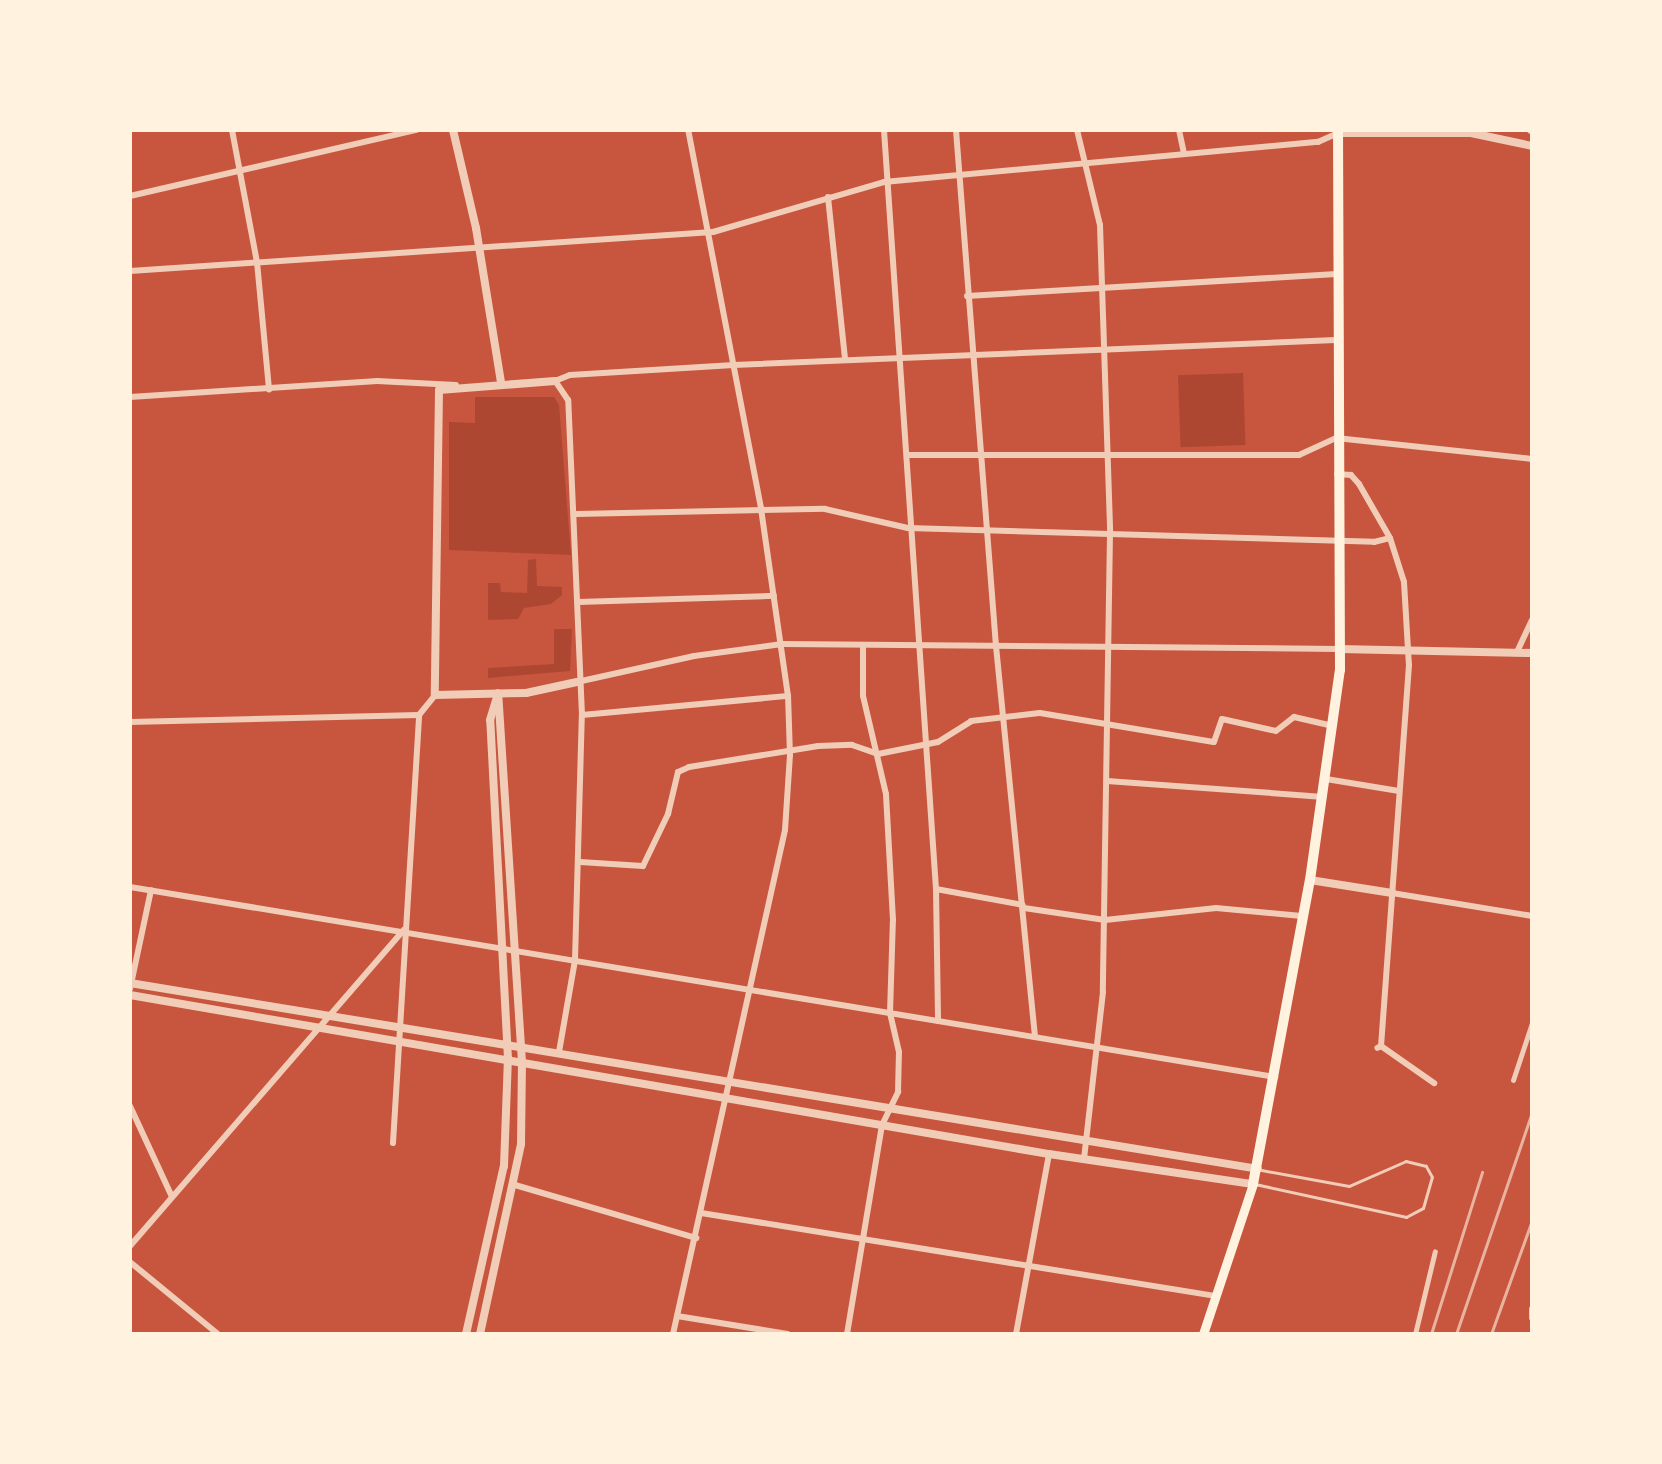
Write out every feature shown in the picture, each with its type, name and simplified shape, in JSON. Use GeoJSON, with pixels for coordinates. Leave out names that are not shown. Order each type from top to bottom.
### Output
{"type":"FeatureCollection","features":[{"type":"Feature","properties":{"kind":"main road"},"geometry":{"type":"LineString","coordinates":[[1203,1334],[1258,1169],[1310,880],[1332,726],[1339,649],[1335,340],[1338,132]]}},
{"type":"Feature","properties":{"kind":"street"},"geometry":{"type":"LineString","coordinates":[[232,130],[257,262],[269,389]]}},
{"type":"Feature","properties":{"kind":"street"},"geometry":{"type":"LineString","coordinates":[[130,196],[416,130]]}},
{"type":"Feature","properties":{"kind":"street"},"geometry":{"type":"LineString","coordinates":[[453,130],[479,245],[501,383]]}},
{"type":"Feature","properties":{"kind":"street"},"geometry":{"type":"LineString","coordinates":[[673,1334],[785,830],[790,755],[782,644],[761,508],[688,130]]}},
{"type":"Feature","properties":{"kind":"street"},"geometry":{"type":"LineString","coordinates":[[884,130],[884,182],[907,455],[908,528],[936,889],[938,1021]]}},
{"type":"Feature","properties":{"kind":"street"},"geometry":{"type":"LineString","coordinates":[[956,130],[996,646],[1035,1037]]}},
{"type":"Feature","properties":{"kind":"street"},"geometry":{"type":"LineString","coordinates":[[1077,130],[1100,225],[1110,533],[1105,920],[1084,1158]]}},
{"type":"Feature","properties":{"kind":"street"},"geometry":{"type":"LineString","coordinates":[[1179,130],[1184,153]]}},
{"type":"Feature","properties":{"kind":"street"},"geometry":{"type":"LineString","coordinates":[[130,271],[479,245],[708,232],[884,182],[1318,142],[1338,132],[1471,133],[1532,146]]}},
{"type":"Feature","properties":{"kind":"street"},"geometry":{"type":"LineString","coordinates":[[828,197],[845,359]]}},
{"type":"Feature","properties":{"kind":"street"},"geometry":{"type":"LineString","coordinates":[[967,296],[1336,274]]}},
{"type":"Feature","properties":{"kind":"street"},"geometry":{"type":"LineString","coordinates":[[130,397],[377,381],[456,385],[555,381],[570,375],[845,359],[1335,340]]}},
{"type":"Feature","properties":{"kind":"street"},"geometry":{"type":"LineString","coordinates":[[555,381],[568,400],[576,514],[577,682],[582,715],[575,960],[559,1052]]}},
{"type":"Feature","properties":{"kind":"street"},"geometry":{"type":"LineString","coordinates":[[393,1143],[419,715],[435,695],[439,390],[456,385]]}},
{"type":"Feature","properties":{"kind":"street"},"geometry":{"type":"LineString","coordinates":[[907,455],[1299,455],[1336,438],[1532,459]]}},
{"type":"Feature","properties":{"kind":"street"},"geometry":{"type":"LineString","coordinates":[[1337,474],[1351,475],[1359,484],[1390,538],[1404,582],[1407,652],[1379,1047],[1434,1083]]}},
{"type":"Feature","properties":{"kind":"street"},"geometry":{"type":"LineString","coordinates":[[576,514],[825,509],[908,528],[1337,540],[1390,538]]}},
{"type":"Feature","properties":{"kind":"street"},"geometry":{"type":"LineString","coordinates":[[578,602],[774,596]]}},
{"type":"Feature","properties":{"kind":"street"},"geometry":{"type":"LineString","coordinates":[[1517,652],[1532,620]]}},
{"type":"Feature","properties":{"kind":"street"},"geometry":{"type":"LineString","coordinates":[[435,695],[498,693],[577,682],[694,656],[782,644],[1108,644],[1532,653]]}},
{"type":"Feature","properties":{"kind":"street"},"geometry":{"type":"LineString","coordinates":[[847,1334],[882,1125],[892,1108],[899,1052],[890,1013],[892,883],[878,754],[863,696],[863,645]]}},
{"type":"Feature","properties":{"kind":"street"},"geometry":{"type":"LineString","coordinates":[[466,1334],[504,1166],[508,1059],[490,720],[498,693]]}},
{"type":"Feature","properties":{"kind":"street"},"geometry":{"type":"LineString","coordinates":[[480,1334],[515,1185],[522,1062],[498,693]]}},
{"type":"Feature","properties":{"kind":"street"},"geometry":{"type":"LineString","coordinates":[[582,715],[788,696]]}},
{"type":"Feature","properties":{"kind":"street"},"geometry":{"type":"LineString","coordinates":[[580,862],[643,866],[668,814],[678,772],[852,745],[878,754],[927,745],[971,721],[1040,713],[1214,742],[1222,719],[1276,731],[1294,717],[1332,726]]}},
{"type":"Feature","properties":{"kind":"street"},"geometry":{"type":"LineString","coordinates":[[130,722],[419,715]]}},
{"type":"Feature","properties":{"kind":"street"},"geometry":{"type":"LineString","coordinates":[[1326,779],[1399,791]]}},
{"type":"Feature","properties":{"kind":"street"},"geometry":{"type":"LineString","coordinates":[[1107,781],[1323,797]]}},
{"type":"Feature","properties":{"kind":"street"},"geometry":{"type":"LineString","coordinates":[[1310,880],[1532,916]]}},
{"type":"Feature","properties":{"kind":"street"},"geometry":{"type":"LineString","coordinates":[[130,887],[1276,1077]]}},
{"type":"Feature","properties":{"kind":"street"},"geometry":{"type":"LineString","coordinates":[[936,889],[1105,920],[1216,908],[1302,916]]}},
{"type":"Feature","properties":{"kind":"street"},"geometry":{"type":"LineString","coordinates":[[131,988],[151,890]]}},
{"type":"Feature","properties":{"kind":"street"},"geometry":{"type":"LineString","coordinates":[[130,1246],[404,930]]}},
{"type":"Feature","properties":{"kind":"street"},"geometry":{"type":"LineString","coordinates":[[131,988],[398,1026],[1258,1169]]}},
{"type":"Feature","properties":{"kind":"street"},"geometry":{"type":"LineString","coordinates":[[131,988],[319,1028],[724,1099],[1049,1154],[1253,1184]]}},
{"type":"Feature","properties":{"kind":"street"},"geometry":{"type":"LineString","coordinates":[[1513,1080],[1532,1023]]}},
{"type":"Feature","properties":{"kind":"street"},"geometry":{"type":"LineString","coordinates":[[130,1106],[172,1197]]}},
{"type":"Feature","properties":{"kind":"street"},"geometry":{"type":"LineString","coordinates":[[1016,1334],[1049,1154]]}},
{"type":"Feature","properties":{"kind":"street"},"geometry":{"type":"LineString","coordinates":[[515,1185],[696,1238]]}},
{"type":"Feature","properties":{"kind":"street"},"geometry":{"type":"LineString","coordinates":[[701,1213],[1216,1296]]}},
{"type":"Feature","properties":{"kind":"street"},"geometry":{"type":"LineString","coordinates":[[1415,1334],[1435,1251]]}},
{"type":"Feature","properties":{"kind":"street"},"geometry":{"type":"LineString","coordinates":[[130,1262],[218,1334]]}},
{"type":"Feature","properties":{"kind":"street"},"geometry":{"type":"LineString","coordinates":[[1532,1309],[1532,1318]]}},
{"type":"Feature","properties":{"kind":"street"},"geometry":{"type":"LineString","coordinates":[[677,1316],[749,1331],[788,1334]]}},
{"type":"Feature","properties":{"kind":"lane"},"geometry":{"type":"LineString","coordinates":[[1253,1184],[1406,1217],[1423,1208],[1432,1177],[1426,1166],[1406,1161],[1349,1186],[1333,1187],[1258,1169]]}},
{"type":"Feature","properties":{"kind":"shaded area"},"geometry":{"type":"Polygon","coordinates":[[[1243,373],[1246,445],[1181,447],[1178,375],[1243,373]]]}},
{"type":"Feature","properties":{"kind":"shaded area"},"geometry":{"type":"Polygon","coordinates":[[[475,397],[554,397],[559,405],[571,555],[449,550],[449,422],[475,423],[475,397]]]}},
{"type":"Feature","properties":{"kind":"shaded area"},"geometry":{"type":"Polygon","coordinates":[[[536,559],[537,586],[562,587],[562,595],[551,604],[524,608],[518,619],[488,620],[488,583],[500,583],[501,592],[527,593],[528,560],[536,559]]]}},
{"type":"Feature","properties":{"kind":"shaded area"},"geometry":{"type":"Polygon","coordinates":[[[554,629],[572,629],[570,671],[488,678],[488,668],[554,664],[554,629]]]}},
{"type":"Feature","properties":{"kind":"railway"},"geometry":{"type":"LineString","coordinates":[[1456,1334],[1532,1112]]}},
{"type":"Feature","properties":{"kind":"railway"},"geometry":{"type":"LineString","coordinates":[[1431,1334],[1482,1172]]}},
{"type":"Feature","properties":{"kind":"railway"},"geometry":{"type":"LineString","coordinates":[[1491,1334],[1532,1220]]}}]}
